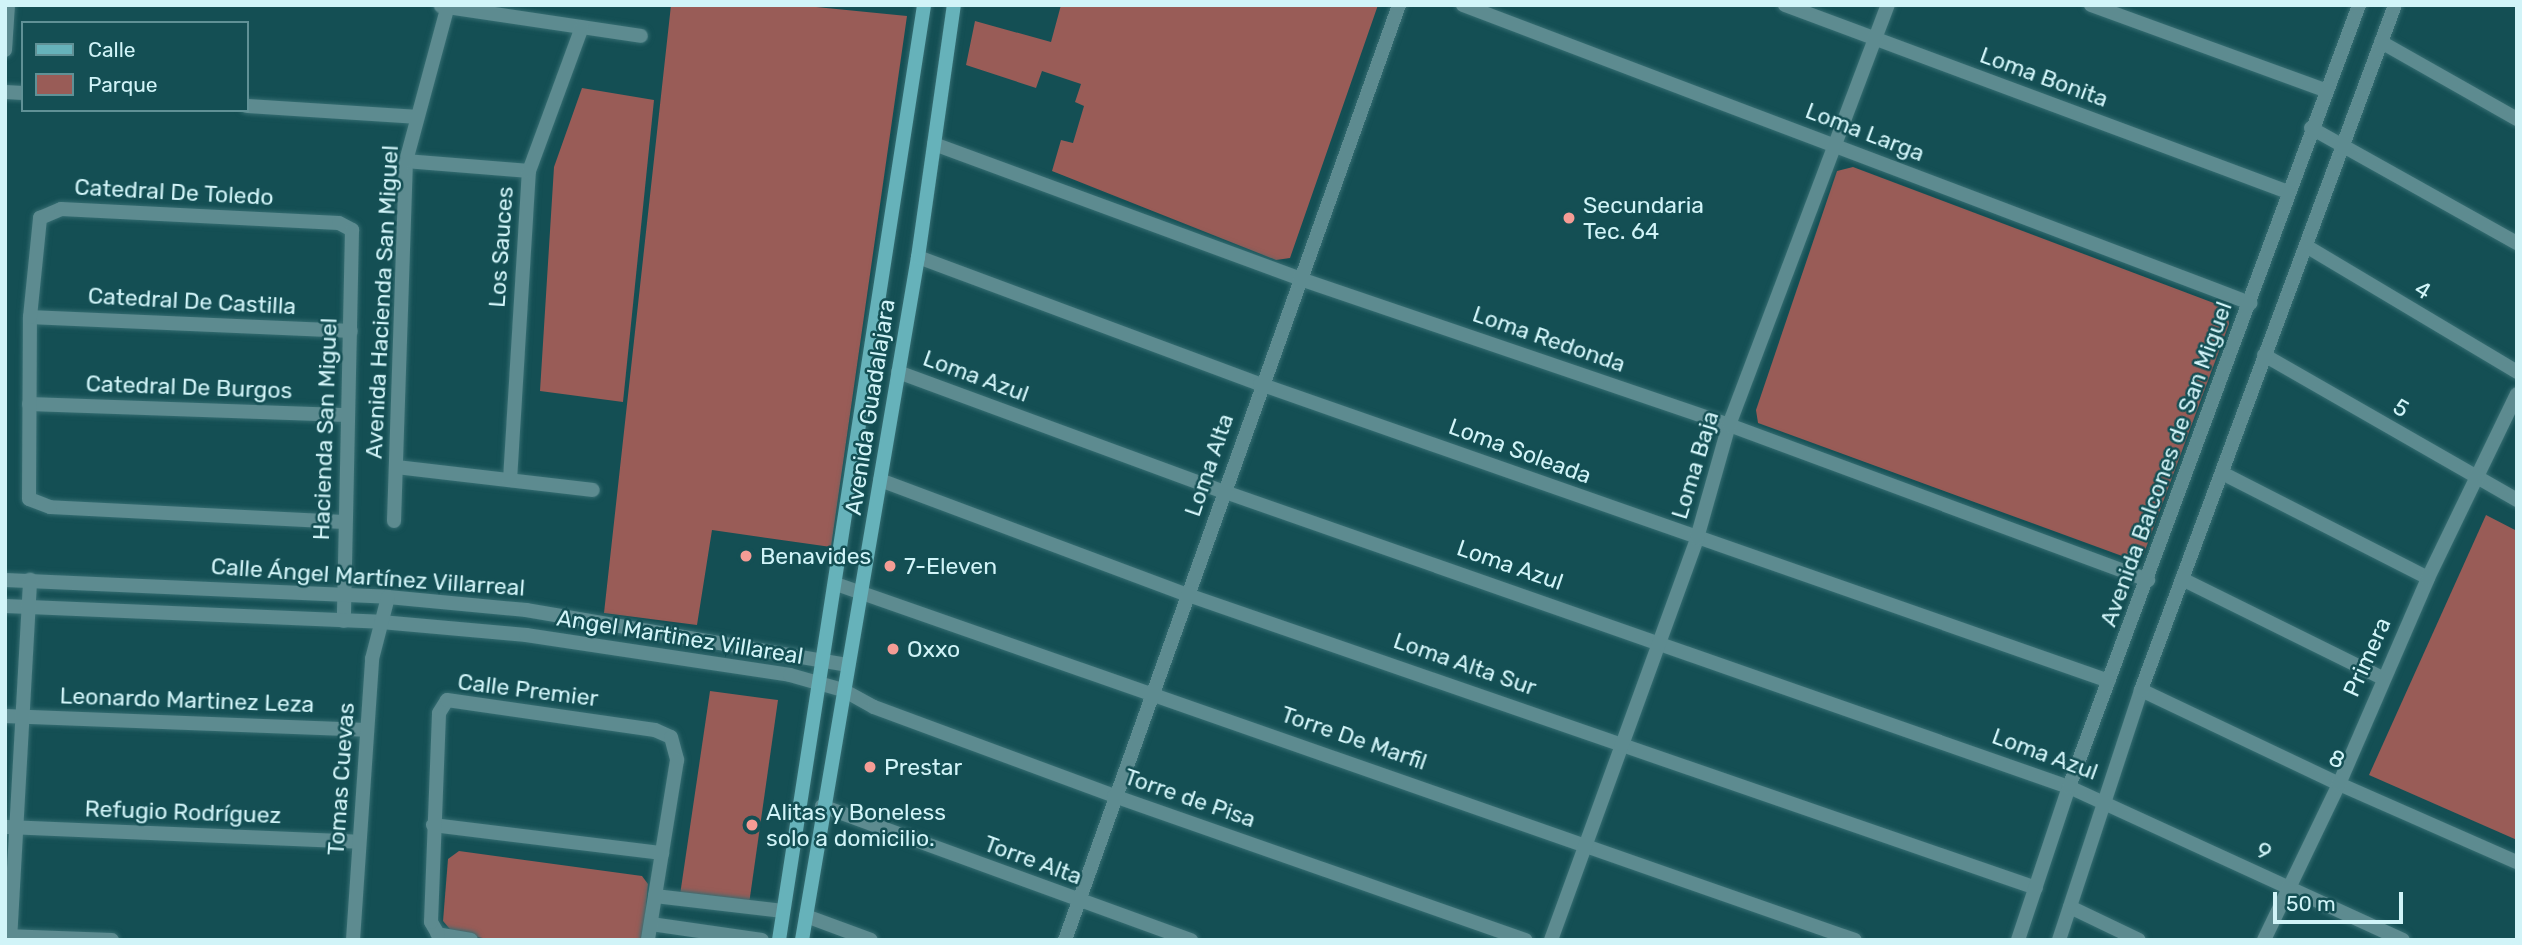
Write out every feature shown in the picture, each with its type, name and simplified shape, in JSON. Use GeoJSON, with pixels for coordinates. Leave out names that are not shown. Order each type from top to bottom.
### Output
{"type":"FeatureCollection","features":[{"type":"Feature","properties":{"kind":"main road","name":"Avenida Guadalajara"},"geometry":{"type":"LineString","coordinates":[[779,940],[924,5]]}},
{"type":"Feature","properties":{"kind":"main road","name":"Avenida Guadalajara"},"geometry":{"type":"LineString","coordinates":[[802,940],[822,806],[918,257],[954,5]]}},
{"type":"Feature","properties":{"kind":"street"},"geometry":{"type":"LineString","coordinates":[[5,50],[8,5]]}},
{"type":"Feature","properties":{"kind":"street"},"geometry":{"type":"LineString","coordinates":[[438,5],[640,36]]}},
{"type":"Feature","properties":{"kind":"street","name":"Loma Alta"},"geometry":{"type":"LineString","coordinates":[[1065,940],[1151,691],[1188,595],[1261,384],[1399,5]]}},
{"type":"Feature","properties":{"kind":"street","name":"Loma Larga"},"geometry":{"type":"LineString","coordinates":[[1463,5],[2250,303]]}},
{"type":"Feature","properties":{"kind":"street","name":"Loma Bonita"},"geometry":{"type":"LineString","coordinates":[[1785,5],[2288,192]]}},
{"type":"Feature","properties":{"kind":"street","name":"Loma Baja"},"geometry":{"type":"LineString","coordinates":[[1551,940],[1657,640],[1697,538],[1729,425],[1888,5]]}},
{"type":"Feature","properties":{"kind":"street"},"geometry":{"type":"LineString","coordinates":[[2091,5],[2325,90]]}},
{"type":"Feature","properties":{"kind":"street","name":"Avenida Balcones de San Miguel"},"geometry":{"type":"LineString","coordinates":[[2018,940],[2069,786],[2148,580],[2311,128],[2359,5]]}},
{"type":"Feature","properties":{"kind":"street"},"geometry":{"type":"LineString","coordinates":[[2059,940],[2141,690],[2395,5]]}},
{"type":"Feature","properties":{"kind":"street","name":"Avenida Hacienda San Miguel"},"geometry":{"type":"LineString","coordinates":[[394,521],[406,161],[448,6]]}},
{"type":"Feature","properties":{"kind":"street","name":"Los Sauces"},"geometry":{"type":"LineString","coordinates":[[510,480],[529,171],[582,27]]}},
{"type":"Feature","properties":{"kind":"street"},"geometry":{"type":"LineString","coordinates":[[2381,42],[2517,119]]}},
{"type":"Feature","properties":{"kind":"street"},"geometry":{"type":"LineString","coordinates":[[248,106],[416,117]]}},
{"type":"Feature","properties":{"kind":"street"},"geometry":{"type":"LineString","coordinates":[[2311,128],[2344,144],[2517,243]]}},
{"type":"Feature","properties":{"kind":"street","name":"Loma Redonda"},"geometry":{"type":"LineString","coordinates":[[934,144],[1300,279],[1729,425],[2148,580]]}},
{"type":"Feature","properties":{"kind":"street"},"geometry":{"type":"LineString","coordinates":[[406,161],[529,171]]}},
{"type":"Feature","properties":{"kind":"street","name":"Catedral De Toledo"},"geometry":{"type":"LineString","coordinates":[[344,522],[36,506],[26,488],[30,317],[35,230],[48,212],[339,223],[347,225],[355,238]]}},
{"type":"Feature","properties":{"kind":"street","name":"Hacienda San Miguel"},"geometry":{"type":"LineString","coordinates":[[344,621],[344,522],[355,238]]}},
{"type":"Feature","properties":{"kind":"street","name":"4"},"geometry":{"type":"LineString","coordinates":[[2306,246],[2517,372]]}},
{"type":"Feature","properties":{"kind":"street","name":"Loma Soleada"},"geometry":{"type":"LineString","coordinates":[[918,257],[1261,384],[2109,681]]}},
{"type":"Feature","properties":{"kind":"street","name":"Catedral De Castilla"},"geometry":{"type":"LineString","coordinates":[[30,317],[351,331]]}},
{"type":"Feature","properties":{"kind":"street","name":"5"},"geometry":{"type":"LineString","coordinates":[[2264,355],[2517,500]]}},
{"type":"Feature","properties":{"kind":"street","name":"Loma Azul"},"geometry":{"type":"LineString","coordinates":[[898,372],[1225,492],[1657,640],[2106,801]]}},
{"type":"Feature","properties":{"kind":"street","name":"Primera"},"geometry":{"type":"LineString","coordinates":[[2264,940],[2339,785],[2382,678],[2428,578],[2479,480],[2517,394]]}},
{"type":"Feature","properties":{"kind":"street","name":"Catedral De Burgos"},"geometry":{"type":"LineString","coordinates":[[29,404],[348,415]]}},
{"type":"Feature","properties":{"kind":"street"},"geometry":{"type":"LineString","coordinates":[[397,467],[593,490]]}},
{"type":"Feature","properties":{"kind":"street"},"geometry":{"type":"LineString","coordinates":[[2222,473],[2428,578]]}},
{"type":"Feature","properties":{"kind":"street","name":"Loma Alta Sur"},"geometry":{"type":"LineString","coordinates":[[880,481],[1188,595],[2036,888]]}},
{"type":"Feature","properties":{"kind":"street"},"geometry":{"type":"LineString","coordinates":[[2182,579],[2382,678]]}},
{"type":"Feature","properties":{"kind":"street","name":"Calle Ángel Martínez Villarreal"},"geometry":{"type":"LineString","coordinates":[[5,580],[345,594],[526,610],[848,665]]}},
{"type":"Feature","properties":{"kind":"street"},"geometry":{"type":"LineString","coordinates":[[30,580],[29,607],[13,716],[9,937],[112,940]]}},
{"type":"Feature","properties":{"kind":"street","name":"Torre De Marfil"},"geometry":{"type":"LineString","coordinates":[[836,584],[862,589],[1855,940]]}},
{"type":"Feature","properties":{"kind":"street"},"geometry":{"type":"LineString","coordinates":[[381,622],[388,597]]}},
{"type":"Feature","properties":{"kind":"street","name":"Angel Martinez Villareal"},"geometry":{"type":"LineString","coordinates":[[5,606],[381,622],[526,635],[843,690]]}},
{"type":"Feature","properties":{"kind":"street","name":"Tomas Cuevas"},"geometry":{"type":"LineString","coordinates":[[353,940],[372,659],[381,622]]}},
{"type":"Feature","properties":{"kind":"street","name":"Torre de Pisa"},"geometry":{"type":"LineString","coordinates":[[843,690],[874,707],[1114,796],[1526,940]]}},
{"type":"Feature","properties":{"kind":"street","name":"8"},"geometry":{"type":"LineString","coordinates":[[2141,690],[2339,785],[2517,862]]}},
{"type":"Feature","properties":{"kind":"street","name":"Calle Premier"},"geometry":{"type":"LineString","coordinates":[[471,940],[433,930],[433,824],[439,713],[447,700],[655,730],[671,737],[677,760],[648,940]]}},
{"type":"Feature","properties":{"kind":"street","name":"Leonardo Martinez Leza"},"geometry":{"type":"LineString","coordinates":[[13,716],[366,730]]}},
{"type":"Feature","properties":{"kind":"street","name":"9"},"geometry":{"type":"LineString","coordinates":[[2106,801],[2403,940]]}},
{"type":"Feature","properties":{"kind":"street","name":"Torre Alta"},"geometry":{"type":"LineString","coordinates":[[822,806],[1191,940]]}},
{"type":"Feature","properties":{"kind":"street"},"geometry":{"type":"LineString","coordinates":[[433,824],[662,853]]}},
{"type":"Feature","properties":{"kind":"street","name":"Refugio Rodríguez"},"geometry":{"type":"LineString","coordinates":[[10,827],[359,842]]}},
{"type":"Feature","properties":{"kind":"street"},"geometry":{"type":"LineString","coordinates":[[655,896],[783,911]]}},
{"type":"Feature","properties":{"kind":"street"},"geometry":{"type":"LineString","coordinates":[[2070,907],[2140,940]]}},
{"type":"Feature","properties":{"kind":"street"},"geometry":{"type":"LineString","coordinates":[[806,916],[871,940]]}},
{"type":"Feature","properties":{"kind":"street"},"geometry":{"type":"LineString","coordinates":[[651,924],[762,940]]}},
{"type":"Feature","properties":{"kind":"green space"},"geometry":{"type":"Polygon","coordinates":[[[671,5],[796,5],[907,16],[831,547],[712,530],[697,625],[604,613],[671,5]]]}},
{"type":"Feature","properties":{"kind":"green space"},"geometry":{"type":"Polygon","coordinates":[[[1061,5],[1378,5],[1290,258],[1276,260],[1052,171],[1061,140],[1073,143],[1084,106],[1075,102],[1081,84],[1042,71],[1036,88],[966,65],[975,21],[1051,42],[1061,5]]]}},
{"type":"Feature","properties":{"kind":"green space"},"geometry":{"type":"Polygon","coordinates":[[[582,88],[654,100],[623,402],[540,391],[554,167],[582,88]]]}},
{"type":"Feature","properties":{"kind":"green space"},"geometry":{"type":"Polygon","coordinates":[[[1853,167],[2227,308],[2229,324],[2143,556],[2133,560],[1758,423],[1756,410],[1837,171],[1853,167]]]}},
{"type":"Feature","properties":{"kind":"green space"},"geometry":{"type":"Polygon","coordinates":[[[2486,515],[2517,531],[2517,840],[2369,775],[2486,515]]]}},
{"type":"Feature","properties":{"kind":"green space"},"geometry":{"type":"Polygon","coordinates":[[[710,691],[778,700],[749,904],[680,895],[710,691]]]}},
{"type":"Feature","properties":{"kind":"green space"},"geometry":{"type":"Polygon","coordinates":[[[459,851],[642,876],[648,884],[643,940],[497,940],[454,934],[443,921],[448,859],[459,851]]]}},
{"type":"Feature","properties":{"kind":"place","name":"Secundaria Tec. 64"},"geometry":{"type":"Point","coordinates":[1569,218]}},
{"type":"Feature","properties":{"kind":"place","name":"Benavides"},"geometry":{"type":"Point","coordinates":[746,556]}},
{"type":"Feature","properties":{"kind":"place","name":"7-Eleven"},"geometry":{"type":"Point","coordinates":[890,566]}},
{"type":"Feature","properties":{"kind":"place","name":"Oxxo"},"geometry":{"type":"Point","coordinates":[893,649]}},
{"type":"Feature","properties":{"kind":"place","name":"Prestar"},"geometry":{"type":"Point","coordinates":[870,767]}},
{"type":"Feature","properties":{"kind":"place","name":"Alitas y Boneless solo a domicilio."},"geometry":{"type":"Point","coordinates":[752,825]}}]}
